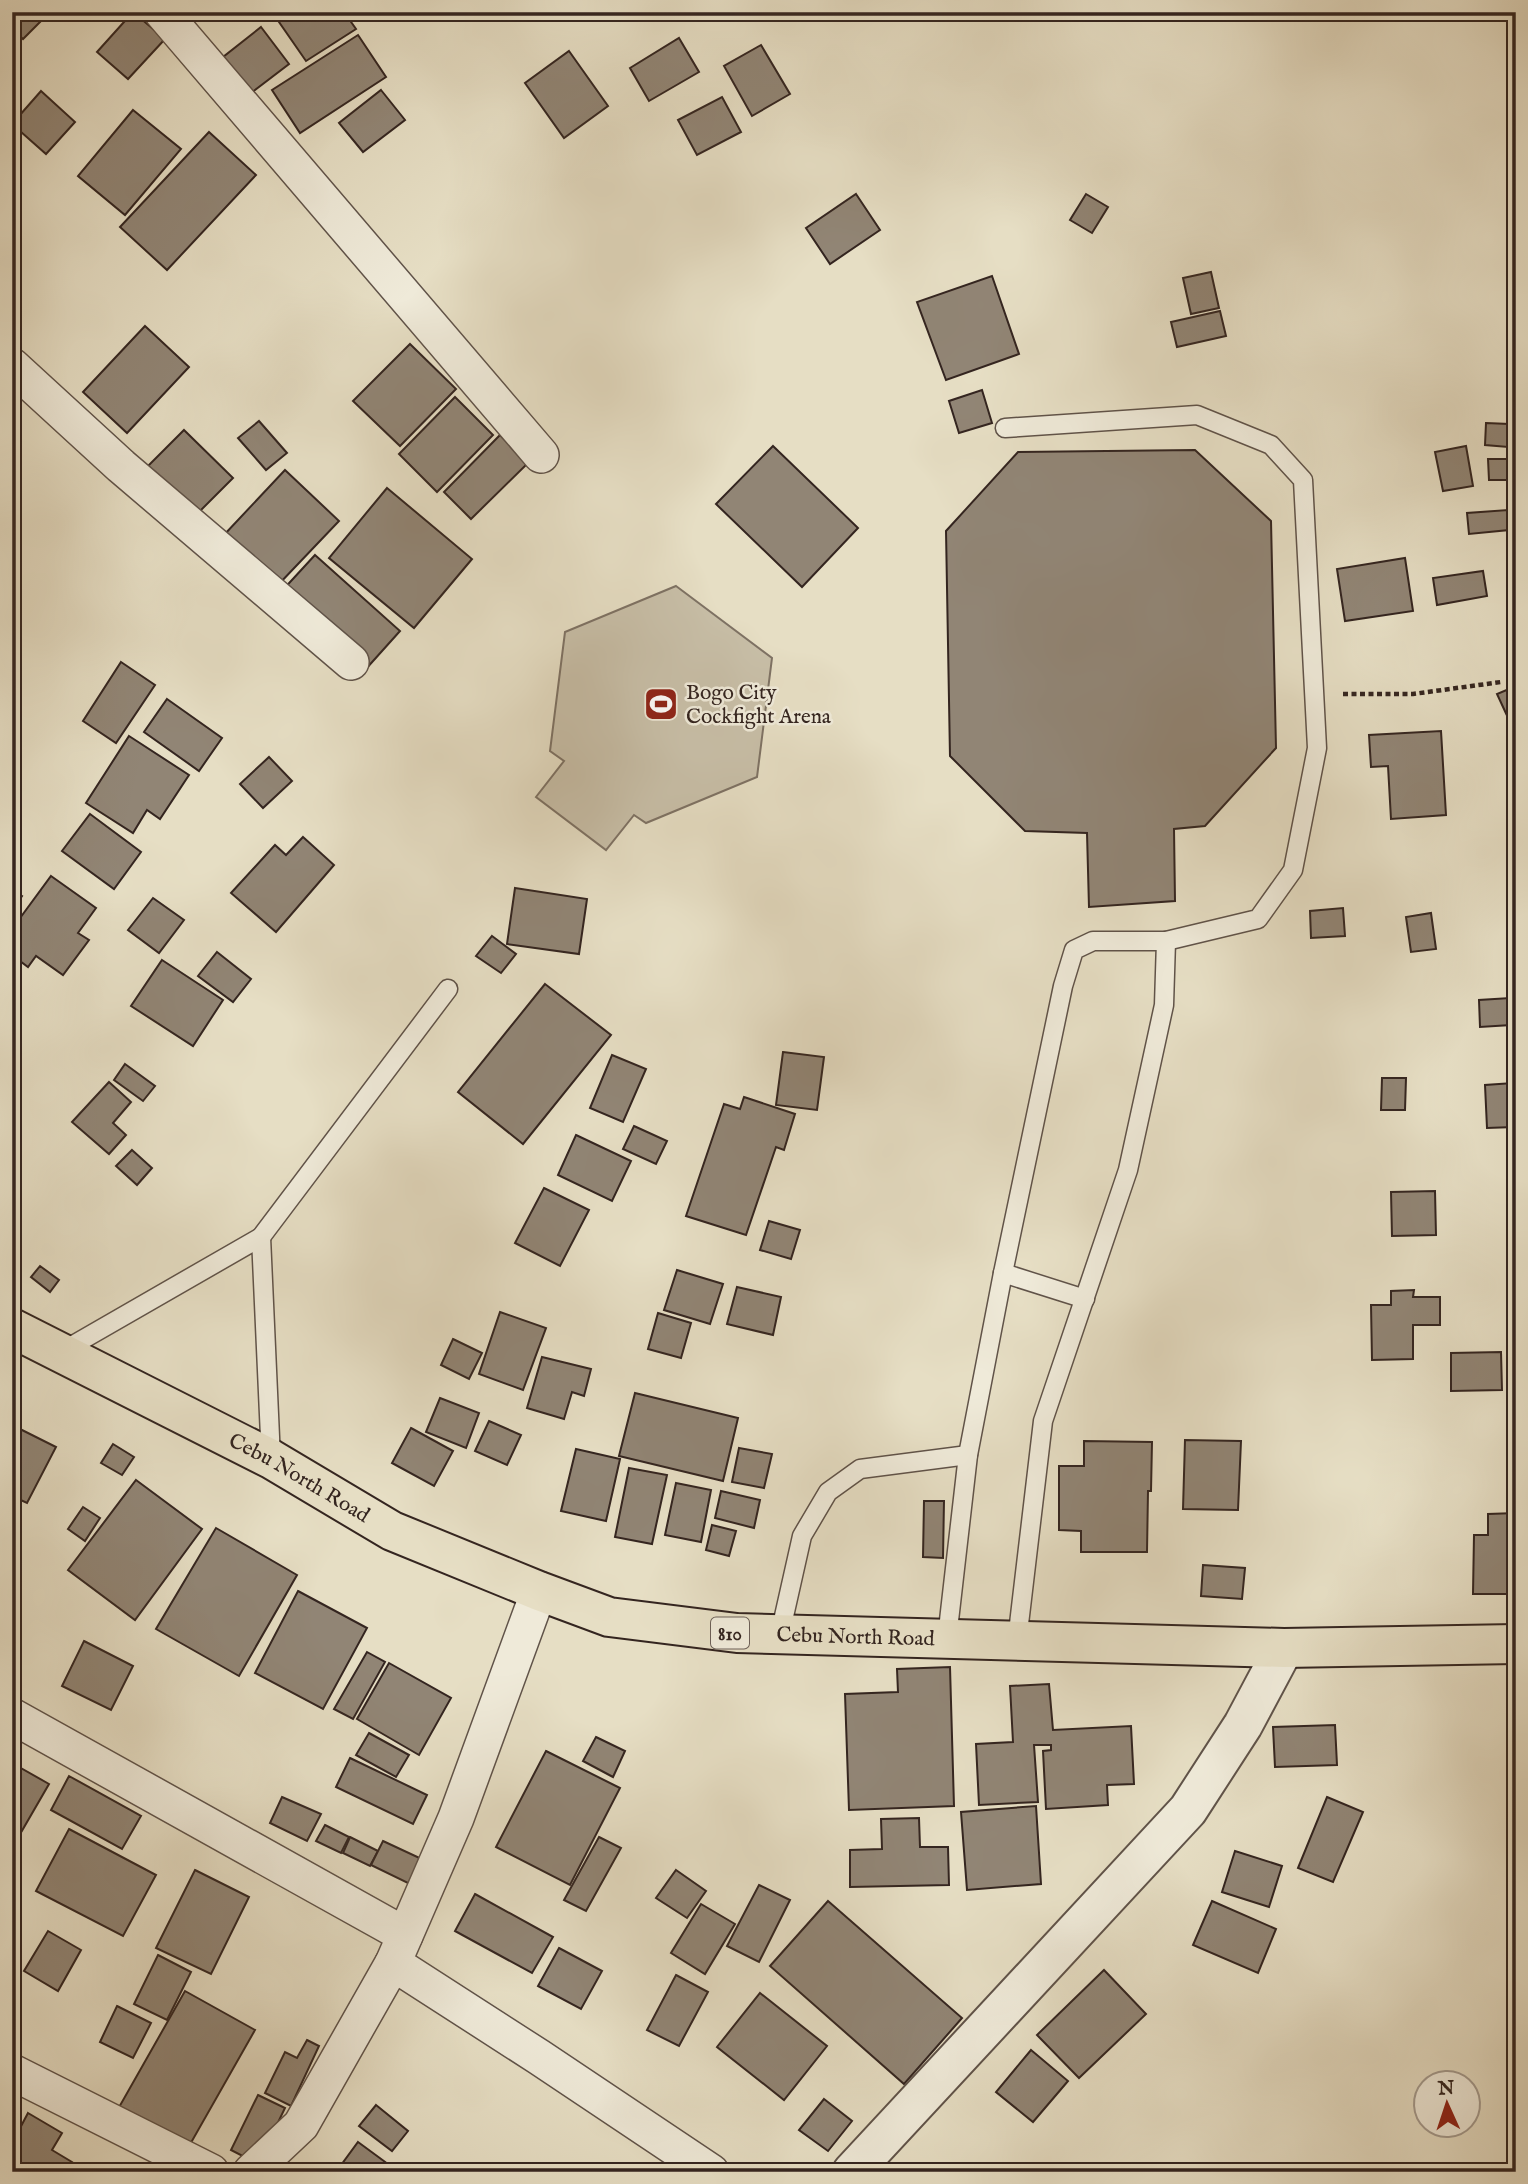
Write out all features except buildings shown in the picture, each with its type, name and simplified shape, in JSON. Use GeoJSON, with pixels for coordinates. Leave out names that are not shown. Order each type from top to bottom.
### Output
{"type":"FeatureCollection","features":[{"type":"Feature","properties":{"kind":"highway","name":"Cebu North Road"},"geometry":{"type":"LineString","coordinates":[[12,1328],[271,1459],[392,1531],[609,1617],[737,1633],[1283,1648],[1516,1644]]}},
{"type":"Feature","properties":{"kind":"street"},"geometry":{"type":"LineString","coordinates":[[162,12],[541,455]]}},
{"type":"Feature","properties":{"kind":"street"},"geometry":{"type":"LineString","coordinates":[[12,366],[121,466],[351,662]]}},
{"type":"Feature","properties":{"kind":"street"},"geometry":{"type":"LineString","coordinates":[[251,2172],[301,2125],[399,1949],[456,1818],[539,1591]]}},
{"type":"Feature","properties":{"kind":"street"},"geometry":{"type":"LineString","coordinates":[[852,2172],[1188,1810],[1243,1726],[1283,1648]]}},
{"type":"Feature","properties":{"kind":"street"},"geometry":{"type":"LineString","coordinates":[[12,1716],[399,1949],[540,2057],[711,2172]]}},
{"type":"Feature","properties":{"kind":"street"},"geometry":{"type":"LineString","coordinates":[[12,2072],[211,2172]]}},
{"type":"Feature","properties":{"kind":"lane"},"geometry":{"type":"LineString","coordinates":[[947,1638],[968,1455],[1063,986],[1074,950],[1093,941],[1166,940],[1258,919],[1293,870],[1317,748],[1303,480],[1271,444],[1197,415],[1005,428]]}},
{"type":"Feature","properties":{"kind":"lane"},"geometry":{"type":"LineString","coordinates":[[1017,1641],[1042,1421],[1128,1170],[1164,1005],[1166,940]]}},
{"type":"Feature","properties":{"kind":"lane"},"geometry":{"type":"LineString","coordinates":[[59,1353],[261,1237],[448,989]]}},
{"type":"Feature","properties":{"kind":"lane"},"geometry":{"type":"LineString","coordinates":[[261,1237],[271,1459]]}},
{"type":"Feature","properties":{"kind":"lane"},"geometry":{"type":"LineString","coordinates":[[1003,1273],[1085,1299]]}},
{"type":"Feature","properties":{"kind":"lane"},"geometry":{"type":"LineString","coordinates":[[780,1634],[802,1536],[828,1492],[860,1469],[968,1455]]}},
{"type":"Feature","properties":{"kind":"path"},"geometry":{"type":"LineString","coordinates":[[1314,694],[1413,694],[1502,682]]}},
{"type":"Feature","properties":{"kind":"shaded area","name":"Bogo City Cockfight Arena"},"geometry":{"type":"Polygon","coordinates":[[[676,586],[772,658],[757,777],[646,823],[634,815],[606,850],[536,797],[564,761],[550,751],[565,632],[676,586]]]}},
{"type":"Feature","properties":{"kind":"place","name":"Bogo City Cockfight Arena"},"geometry":{"type":"Point","coordinates":[661,704]}}]}
